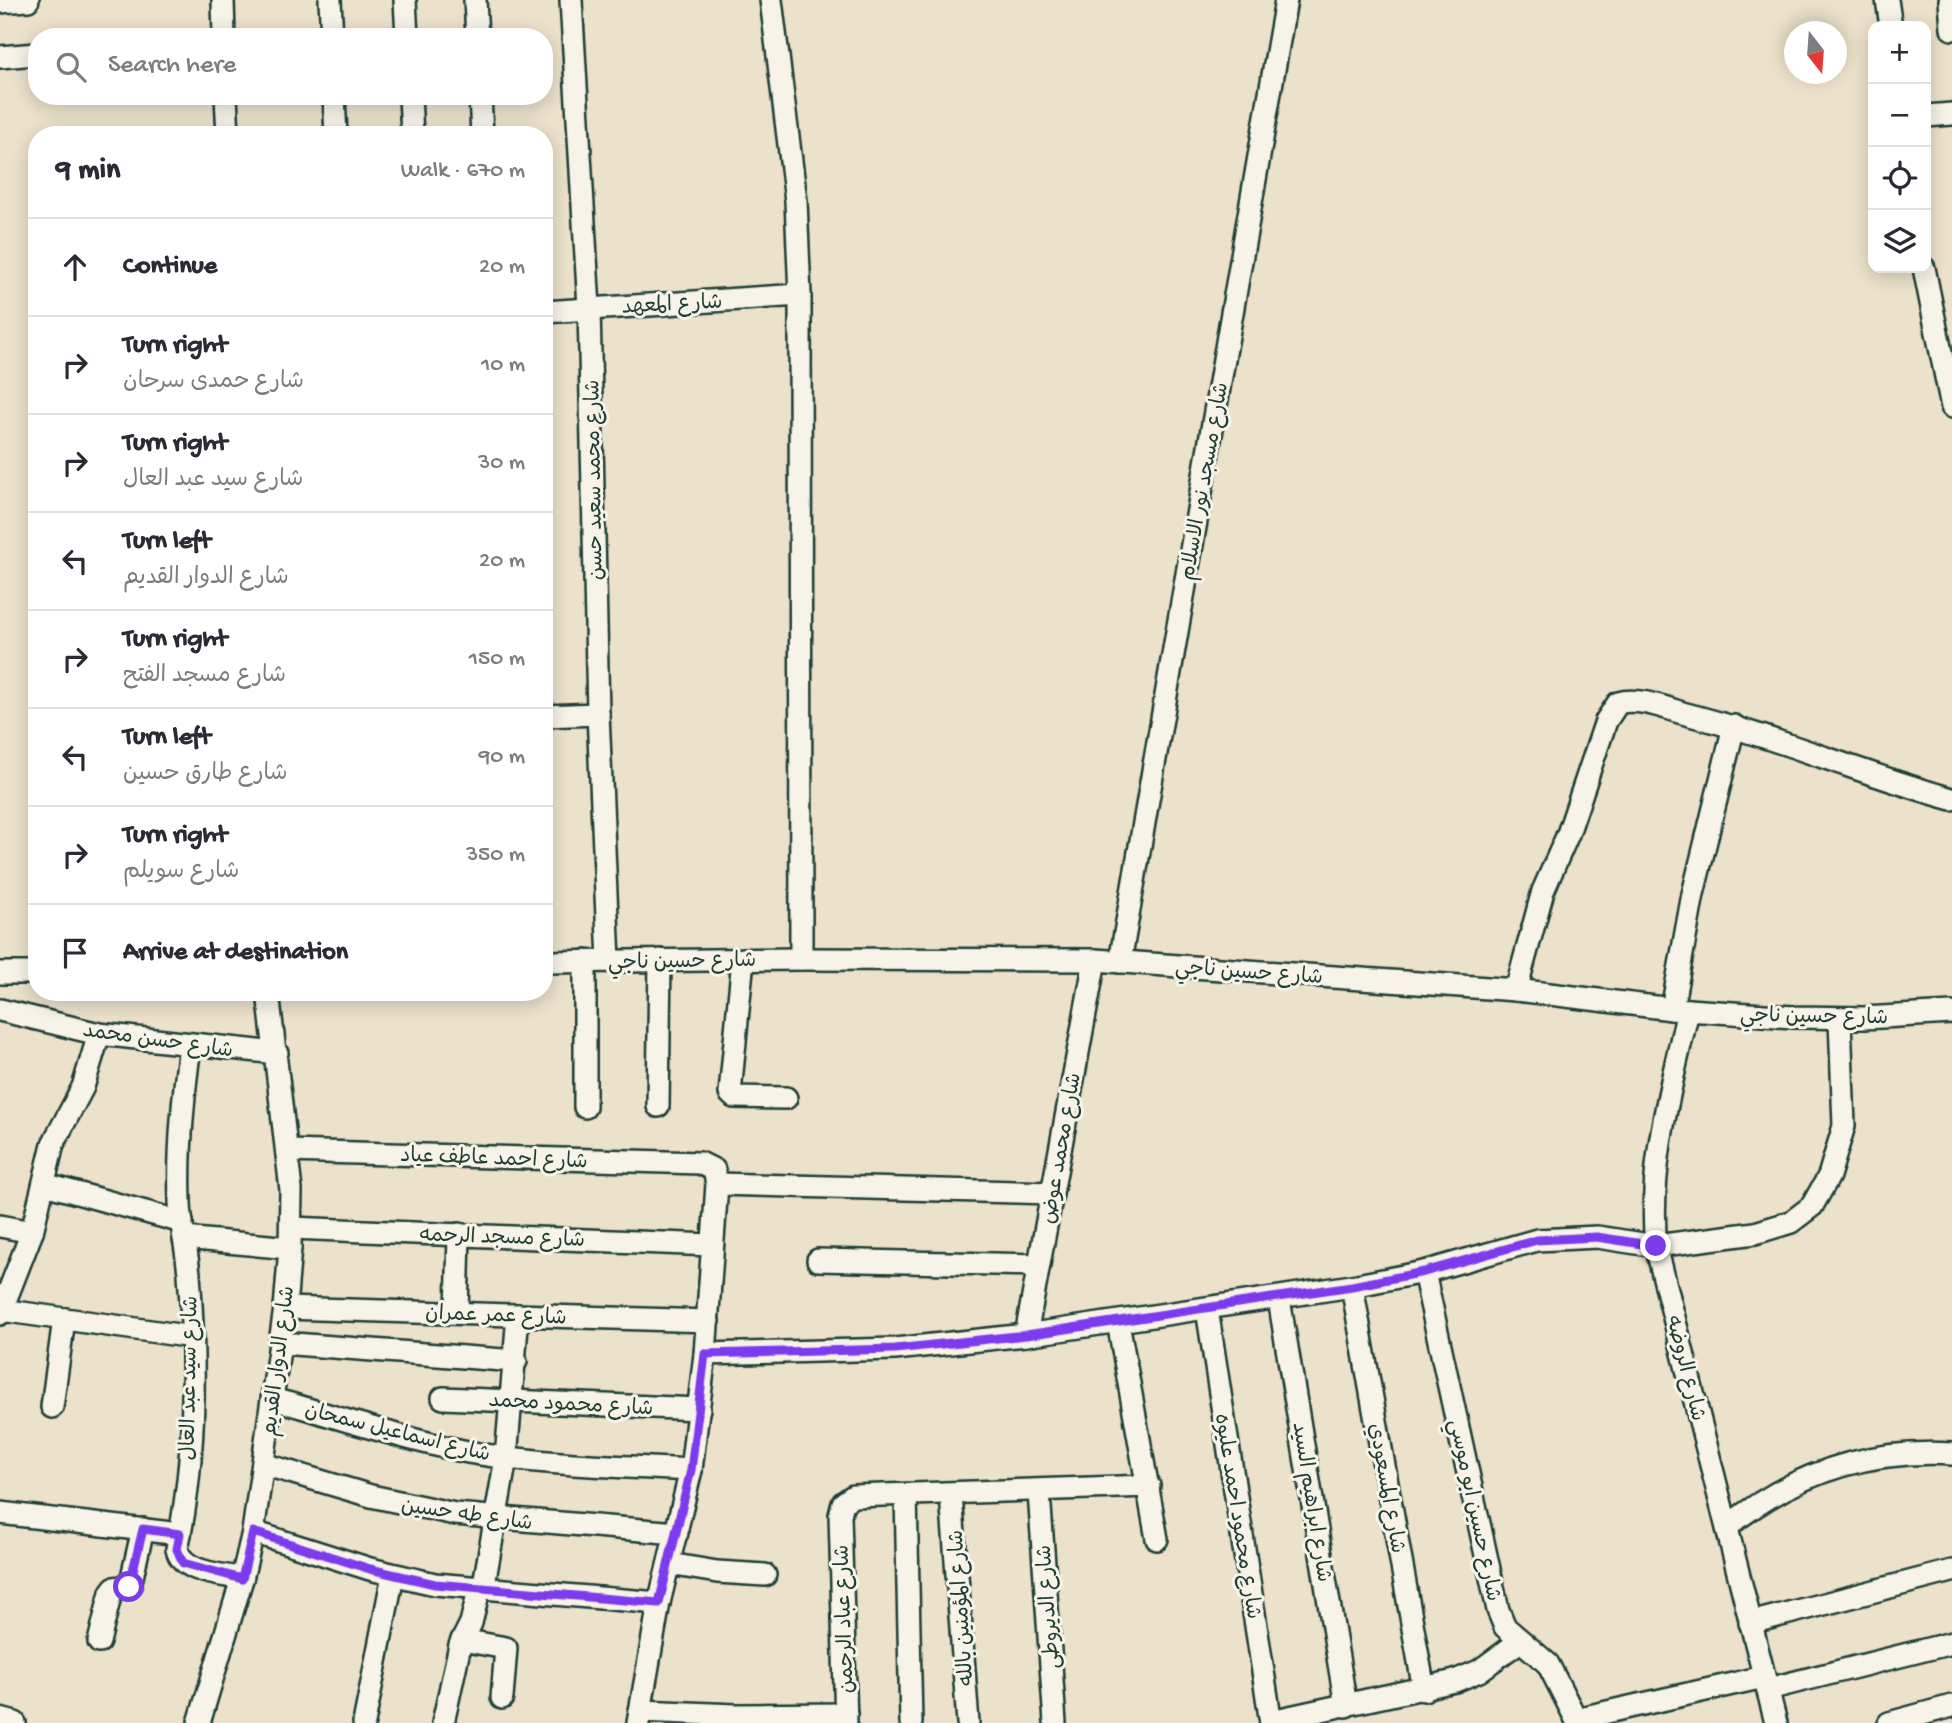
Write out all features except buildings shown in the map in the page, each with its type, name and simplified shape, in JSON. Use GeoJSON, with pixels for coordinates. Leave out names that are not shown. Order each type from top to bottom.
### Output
{"type":"FeatureCollection","features":[{"type":"Feature","properties":{"kind":"street"},"geometry":{"type":"LineString","coordinates":[[0,2],[28,0]]}},
{"type":"Feature","properties":{"kind":"street"},"geometry":{"type":"LineString","coordinates":[[223,0],[224,28]]}},
{"type":"Feature","properties":{"kind":"street"},"geometry":{"type":"LineString","coordinates":[[330,0],[332,28]]}},
{"type":"Feature","properties":{"kind":"street"},"geometry":{"type":"LineString","coordinates":[[405,0],[407,28]]}},
{"type":"Feature","properties":{"kind":"street"},"geometry":{"type":"LineString","coordinates":[[475,0],[477,28]]}},
{"type":"Feature","properties":{"kind":"street","name":"شارع محمد سعيد حسن"},"geometry":{"type":"LineString","coordinates":[[571,0],[589,308],[598,715],[609,961]]}},
{"type":"Feature","properties":{"kind":"street"},"geometry":{"type":"LineString","coordinates":[[771,0],[796,201],[800,295],[802,958]]}},
{"type":"Feature","properties":{"kind":"street","name":"شارع مسجد نور الاسلام"},"geometry":{"type":"LineString","coordinates":[[1120,962],[1286,0]]}},
{"type":"Feature","properties":{"kind":"street"},"geometry":{"type":"LineString","coordinates":[[1887,0],[1890,21]]}},
{"type":"Feature","properties":{"kind":"street"},"geometry":{"type":"LineString","coordinates":[[1950,0],[1952,29]]}},
{"type":"Feature","properties":{"kind":"street"},"geometry":{"type":"LineString","coordinates":[[0,57],[28,55]]}},
{"type":"Feature","properties":{"kind":"street"},"geometry":{"type":"LineString","coordinates":[[226,105],[228,126]]}},
{"type":"Feature","properties":{"kind":"street"},"geometry":{"type":"LineString","coordinates":[[334,105],[336,126]]}},
{"type":"Feature","properties":{"kind":"street"},"geometry":{"type":"LineString","coordinates":[[410,105],[412,126]]}},
{"type":"Feature","properties":{"kind":"street"},"geometry":{"type":"LineString","coordinates":[[480,105],[482,126]]}},
{"type":"Feature","properties":{"kind":"street"},"geometry":{"type":"LineString","coordinates":[[1931,116],[1952,114]]}},
{"type":"Feature","properties":{"kind":"street"},"geometry":{"type":"LineString","coordinates":[[1925,273],[1952,407]]}},
{"type":"Feature","properties":{"kind":"street","name":"شارع المعهد"},"geometry":{"type":"LineString","coordinates":[[553,311],[800,295]]}},
{"type":"Feature","properties":{"kind":"street"},"geometry":{"type":"LineString","coordinates":[[1516,990],[1543,891],[1572,824],[1611,709],[1627,700],[1734,726],[1952,799]]}},
{"type":"Feature","properties":{"kind":"street"},"geometry":{"type":"LineString","coordinates":[[553,716],[598,715]]}},
{"type":"Feature","properties":{"kind":"street","name":"شارع الروضه"},"geometry":{"type":"LineString","coordinates":[[1734,726],[1693,894],[1680,1009],[1655,1168],[1652,1208],[1656,1246],[1776,1723]]}},
{"type":"Feature","properties":{"kind":"street","name":"شارع حسين ناجي"},"geometry":{"type":"LineString","coordinates":[[553,962],[802,958],[1095,960],[1516,990],[1680,1009],[1840,1019],[1952,1013]]}},
{"type":"Feature","properties":{"kind":"street"},"geometry":{"type":"LineString","coordinates":[[743,959],[730,1093],[734,1097],[786,1098]]}},
{"type":"Feature","properties":{"kind":"street"},"geometry":{"type":"LineString","coordinates":[[658,1106],[660,960]]}},
{"type":"Feature","properties":{"kind":"street","name":"شارع محمد عوض"},"geometry":{"type":"LineString","coordinates":[[1026,1335],[1095,960]]}},
{"type":"Feature","properties":{"kind":"street"},"geometry":{"type":"LineString","coordinates":[[585,961],[585,1107]]}},
{"type":"Feature","properties":{"kind":"street"},"geometry":{"type":"LineString","coordinates":[[0,973],[28,973]]}},
{"type":"Feature","properties":{"kind":"street","name":"شارع الدوار القديم"},"geometry":{"type":"LineString","coordinates":[[199,1723],[242,1579],[253,1532],[285,1308],[291,1238],[288,1151],[269,1001]]}},
{"type":"Feature","properties":{"kind":"street","name":"شارع حسن محمد"},"geometry":{"type":"LineString","coordinates":[[0,1010],[99,1034],[190,1046],[277,1053]]}},
{"type":"Feature","properties":{"kind":"street"},"geometry":{"type":"LineString","coordinates":[[705,1354],[895,1349],[1026,1335],[1352,1286],[1424,1272],[1537,1240],[1597,1237],[1656,1246],[1755,1233],[1791,1222],[1812,1206],[1829,1177],[1844,1126],[1840,1019]]}},
{"type":"Feature","properties":{"kind":"street"},"geometry":{"type":"LineString","coordinates":[[99,1034],[83,1087],[53,1144],[32,1233],[1,1312],[193,1337]]}},
{"type":"Feature","properties":{"kind":"street","name":"شارع سيد عبد العال"},"geometry":{"type":"LineString","coordinates":[[190,1046],[179,1159],[193,1337],[191,1412],[177,1549],[183,1563],[242,1579]]}},
{"type":"Feature","properties":{"kind":"street","name":"شارع احمد عاطف عياد"},"geometry":{"type":"LineString","coordinates":[[288,1151],[700,1163],[714,1170],[717,1184]]}},
{"type":"Feature","properties":{"kind":"street","name":"شارع مسجد الرحمه"},"geometry":{"type":"LineString","coordinates":[[44,1184],[183,1230],[291,1238],[458,1234],[712,1245]]}},
{"type":"Feature","properties":{"kind":"street"},"geometry":{"type":"LineString","coordinates":[[846,1719],[639,1717],[659,1603],[691,1470],[708,1321],[717,1184],[1052,1193]]}},
{"type":"Feature","properties":{"kind":"street"},"geometry":{"type":"LineString","coordinates":[[0,1226],[32,1233]]}},
{"type":"Feature","properties":{"kind":"street"},"geometry":{"type":"LineString","coordinates":[[457,1313],[458,1234]]}},
{"type":"Feature","properties":{"kind":"street"},"geometry":{"type":"LineString","coordinates":[[818,1260],[1039,1265]]}},
{"type":"Feature","properties":{"kind":"street","name":"شارع حسين ابو موسي"},"geometry":{"type":"LineString","coordinates":[[1424,1272],[1498,1610],[1505,1628],[1536,1651],[1548,1664],[1577,1721]]}},
{"type":"Feature","properties":{"kind":"street","name":"شارع المسعودي"},"geometry":{"type":"LineString","coordinates":[[1352,1286],[1424,1690]]}},
{"type":"Feature","properties":{"kind":"street","name":"شارع ابراهيم السيد"},"geometry":{"type":"LineString","coordinates":[[1279,1299],[1346,1706]]}},
{"type":"Feature","properties":{"kind":"street","name":"شارع عمر عمران"},"geometry":{"type":"LineString","coordinates":[[285,1308],[708,1321]]}},
{"type":"Feature","properties":{"kind":"street","name":"شارع محمود احمد عليوه"},"geometry":{"type":"LineString","coordinates":[[1208,1309],[1271,1722]]}},
{"type":"Feature","properties":{"kind":"street"},"geometry":{"type":"LineString","coordinates":[[443,1723],[462,1640],[471,1623],[481,1590],[497,1520],[513,1401],[518,1315]]}},
{"type":"Feature","properties":{"kind":"street"},"geometry":{"type":"LineString","coordinates":[[52,1407],[64,1319]]}},
{"type":"Feature","properties":{"kind":"street"},"geometry":{"type":"LineString","coordinates":[[1118,1322],[1157,1539]]}},
{"type":"Feature","properties":{"kind":"street"},"geometry":{"type":"LineString","coordinates":[[281,1343],[516,1361]]}},
{"type":"Feature","properties":{"kind":"street","name":"شارع محمود محمد"},"geometry":{"type":"LineString","coordinates":[[443,1398],[699,1409]]}},
{"type":"Feature","properties":{"kind":"street","name":"شارع اسماعيل سمحان"},"geometry":{"type":"LineString","coordinates":[[273,1399],[405,1437],[506,1458],[691,1470]]}},
{"type":"Feature","properties":{"kind":"street"},"geometry":{"type":"LineString","coordinates":[[1727,1527],[1751,1508],[1795,1482],[1834,1467],[1877,1456],[1922,1452],[1952,1454]]}},
{"type":"Feature","properties":{"kind":"street","name":"شارع طه حسين"},"geometry":{"type":"LineString","coordinates":[[263,1464],[371,1496],[497,1520],[677,1534]]}},
{"type":"Feature","properties":{"kind":"street"},"geometry":{"type":"LineString","coordinates":[[911,1723],[906,1495],[1149,1486]]}},
{"type":"Feature","properties":{"kind":"street","name":"شارع الديروطى"},"geometry":{"type":"LineString","coordinates":[[1039,1492],[1055,1723]]}},
{"type":"Feature","properties":{"kind":"street","name":"شارع المؤمنين بالله"},"geometry":{"type":"LineString","coordinates":[[951,1494],[968,1723]]}},
{"type":"Feature","properties":{"kind":"street","name":"شارع عباد الرحمن"},"geometry":{"type":"LineString","coordinates":[[846,1719],[840,1515],[843,1503],[853,1496],[906,1495]]}},
{"type":"Feature","properties":{"kind":"street"},"geometry":{"type":"LineString","coordinates":[[0,1513],[180,1534]]}},
{"type":"Feature","properties":{"kind":"street"},"geometry":{"type":"LineString","coordinates":[[99,1642],[112,1590],[130,1586],[143,1529]]}},
{"type":"Feature","properties":{"kind":"street"},"geometry":{"type":"LineString","coordinates":[[253,1532],[393,1575],[481,1590],[659,1603]]}},
{"type":"Feature","properties":{"kind":"street"},"geometry":{"type":"LineString","coordinates":[[669,1564],[717,1572],[765,1575]]}},
{"type":"Feature","properties":{"kind":"street"},"geometry":{"type":"LineString","coordinates":[[1750,1623],[1952,1571]]}},
{"type":"Feature","properties":{"kind":"street"},"geometry":{"type":"LineString","coordinates":[[364,1723],[393,1575]]}},
{"type":"Feature","properties":{"kind":"street"},"geometry":{"type":"LineString","coordinates":[[462,1640],[506,1648],[502,1698]]}},
{"type":"Feature","properties":{"kind":"street"},"geometry":{"type":"LineString","coordinates":[[1271,1722],[1424,1690],[1479,1671],[1520,1641]]}},
{"type":"Feature","properties":{"kind":"street"},"geometry":{"type":"LineString","coordinates":[[1577,1721],[1952,1643]]}},
{"type":"Feature","properties":{"kind":"street"},"geometry":{"type":"LineString","coordinates":[[1889,1723],[1952,1706]]}},
{"type":"Feature","properties":{"kind":"street"},"geometry":{"type":"LineString","coordinates":[[0,1719],[15,1723]]}},
{"type":"Feature","properties":{"kind":"route"},"geometry":{"type":"LineString","coordinates":[[129,1587],[143,1529],[180,1534],[177,1549],[178,1557],[183,1563],[242,1579],[253,1532],[370,1569],[435,1584],[479,1590],[659,1603],[691,1470],[705,1354],[895,1349],[1026,1335],[1352,1286],[1424,1272],[1537,1240],[1597,1237],[1656,1246]]}}]}
